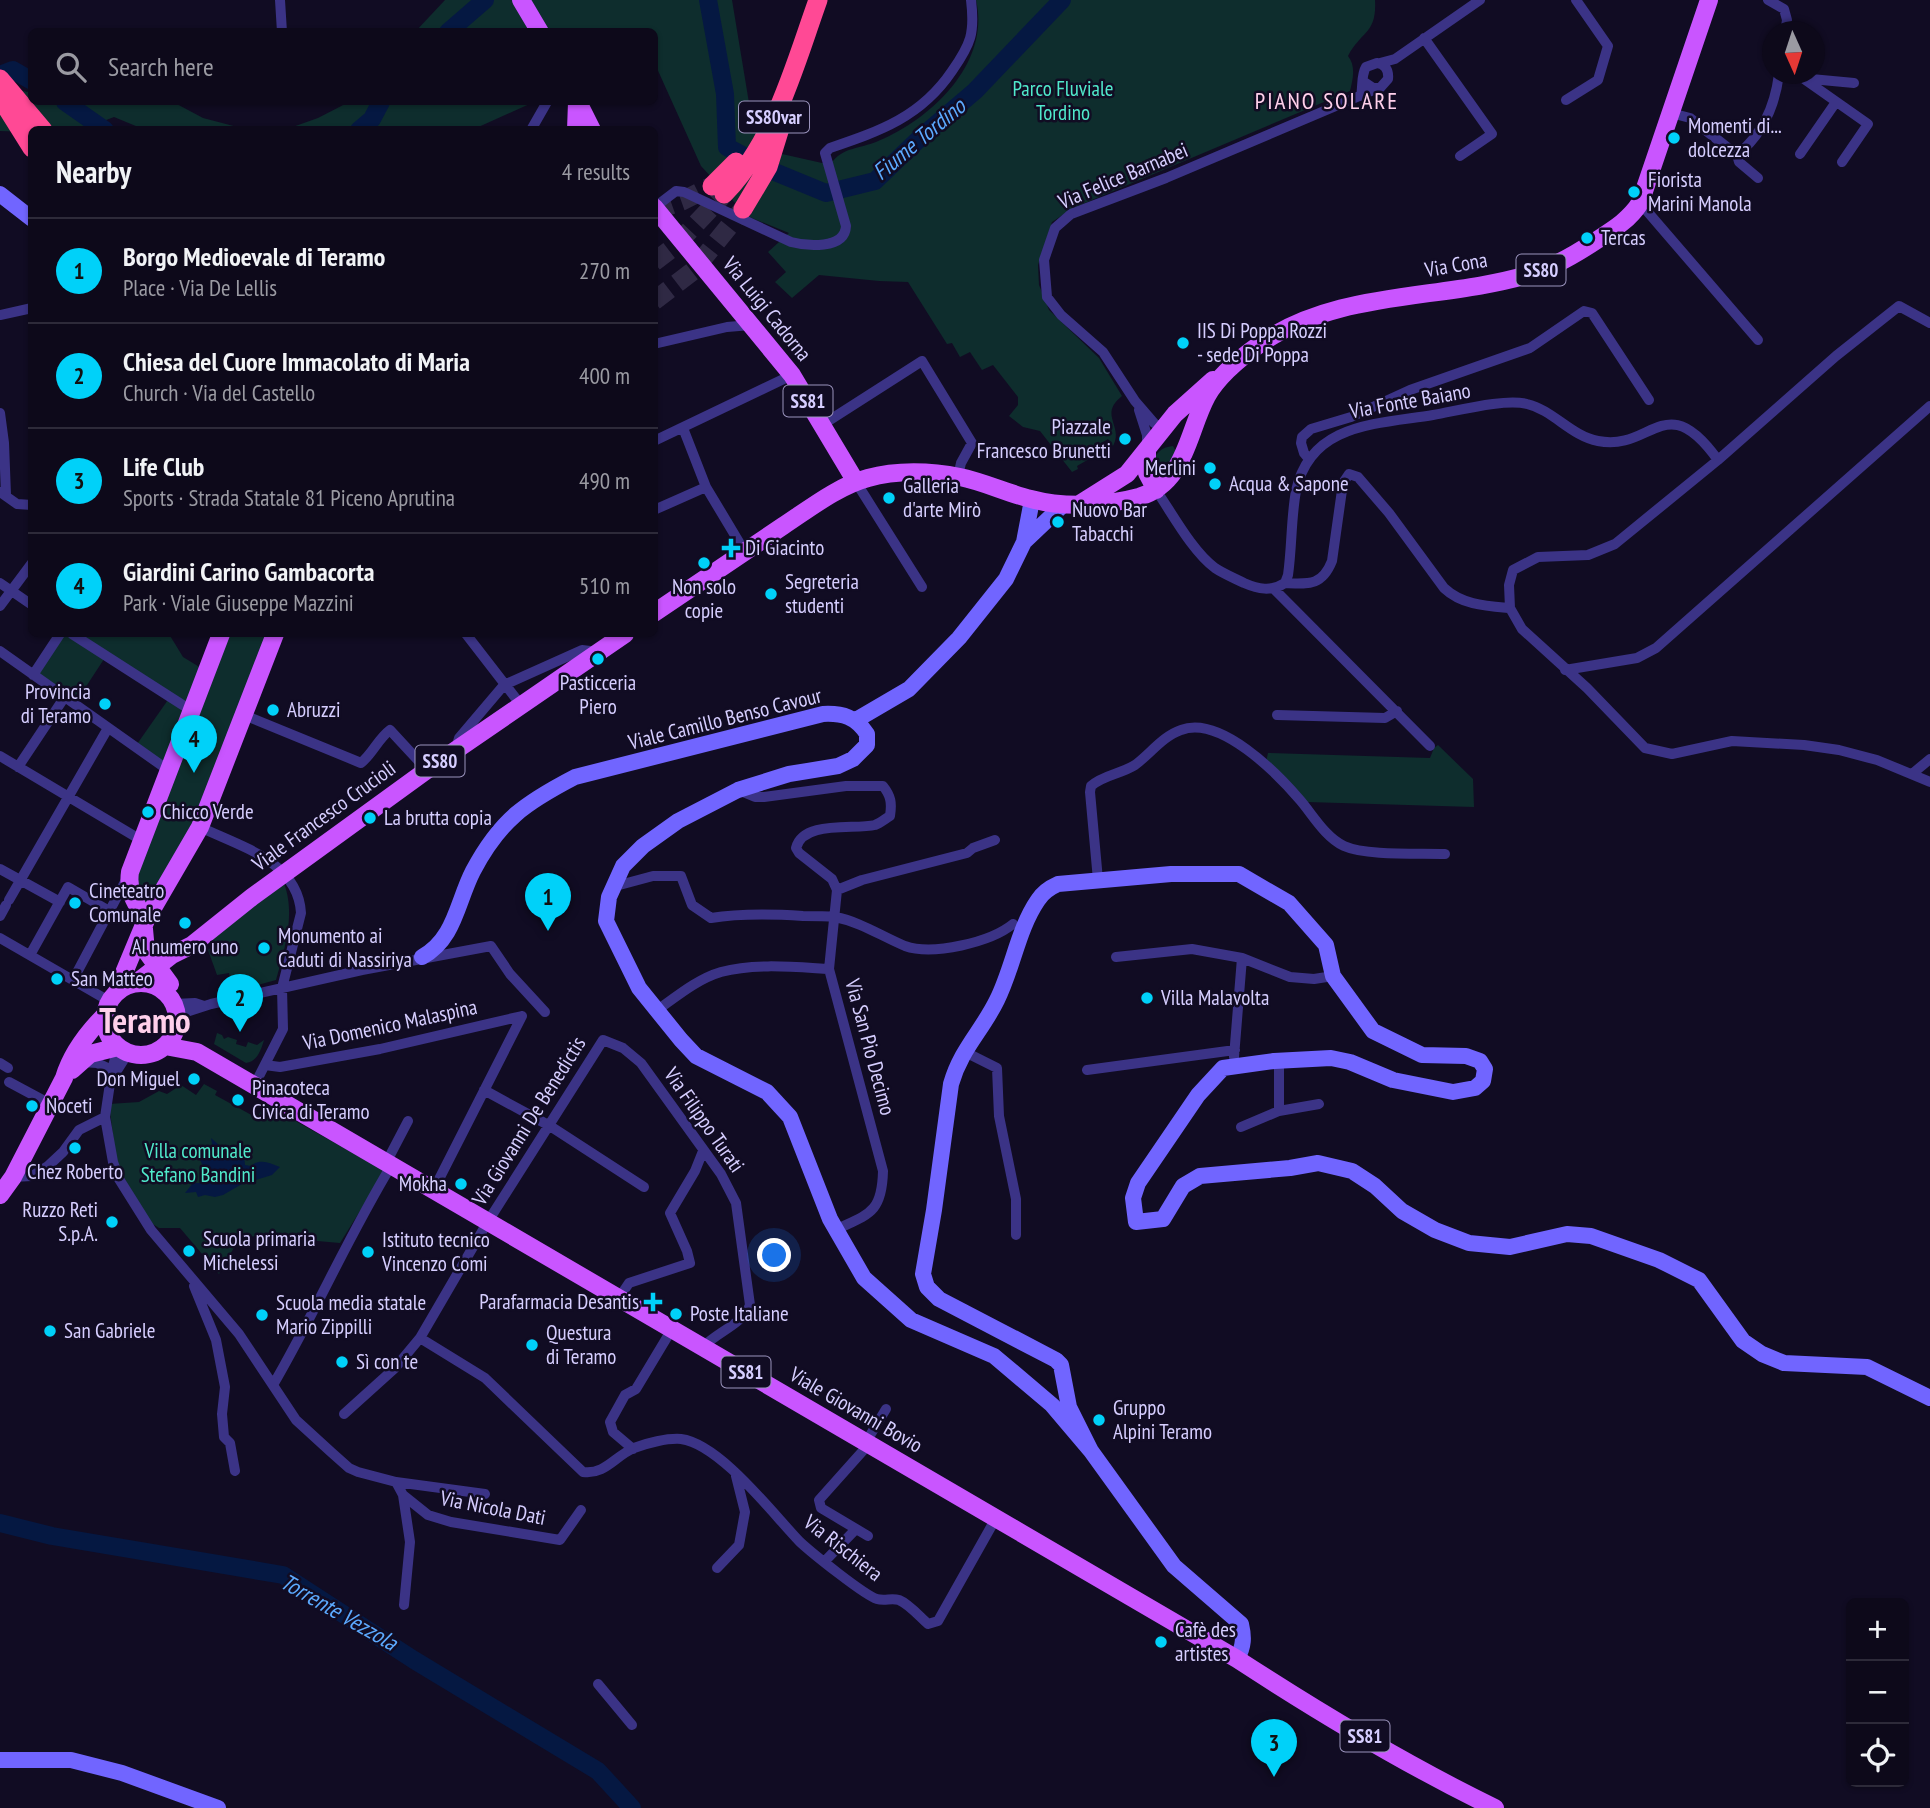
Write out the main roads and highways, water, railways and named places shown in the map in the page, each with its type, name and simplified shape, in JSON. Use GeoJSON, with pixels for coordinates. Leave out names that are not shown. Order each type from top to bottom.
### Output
{"type":"FeatureCollection","features":[{"type":"Feature","properties":{"kind":"highway"},"geometry":{"type":"LineString","coordinates":[[745,205],[768,167],[796,63],[818,0]]}},
{"type":"Feature","properties":{"kind":"highway"},"geometry":{"type":"LineString","coordinates":[[722,187],[752,143],[796,63]]}},
{"type":"Feature","properties":{"kind":"highway"},"geometry":{"type":"LineString","coordinates":[[0,79],[28,126]]}},
{"type":"Feature","properties":{"kind":"highway"},"geometry":{"type":"LineString","coordinates":[[0,88],[18,111],[28,137]]}},
{"type":"Feature","properties":{"kind":"highway"},"geometry":{"type":"LineString","coordinates":[[0,97],[38,126]]}},
{"type":"Feature","properties":{"kind":"main road"},"geometry":{"type":"LineString","coordinates":[[521,0],[538,28]]}},
{"type":"Feature","properties":{"kind":"main road","name":"Via Cona"},"geometry":{"type":"LineString","coordinates":[[1147,450],[1193,396],[1283,329],[1313,315],[1364,303],[1516,278],[1546,268],[1581,251],[1623,223],[1640,203],[1709,0]]}},
{"type":"Feature","properties":{"kind":"main road"},"geometry":{"type":"LineString","coordinates":[[577,105],[577,126]]}},
{"type":"Feature","properties":{"kind":"main road"},"geometry":{"type":"LineString","coordinates":[[579,105],[589,126]]}},
{"type":"Feature","properties":{"kind":"main road"},"geometry":{"type":"LineString","coordinates":[[0,194],[28,216]]}},
{"type":"Feature","properties":{"kind":"main road","name":"Via Luigi Cadorna"},"geometry":{"type":"LineString","coordinates":[[658,211],[792,375],[856,482]]}},
{"type":"Feature","properties":{"kind":"main road","name":"Via Cona"},"geometry":{"type":"LineString","coordinates":[[1156,490],[1173,475],[1206,397],[1228,371]]}},
{"type":"Feature","properties":{"kind":"main road"},"geometry":{"type":"LineString","coordinates":[[1164,430],[1186,449]]}},
{"type":"Feature","properties":{"kind":"main road"},"geometry":{"type":"LineString","coordinates":[[658,610],[800,515],[856,482],[876,476],[898,474],[958,476],[1032,500],[1071,504],[1138,497],[1156,490],[1147,473],[1147,450]]}},
{"type":"Feature","properties":{"kind":"main road","name":"SS80"},"geometry":{"type":"LineString","coordinates":[[1071,504],[1127,474],[1147,450]]}},
{"type":"Feature","properties":{"kind":"main road"},"geometry":{"type":"LineString","coordinates":[[1032,500],[1024,542],[1006,579],[959,638],[909,689],[856,720],[867,734],[867,745],[853,759],[838,766],[789,774],[738,790],[678,821],[643,846],[623,866],[612,887],[606,921],[639,988],[656,1012],[696,1056],[767,1092],[790,1117],[835,1230],[864,1278],[903,1314],[993,1356],[1035,1390],[1049,1392],[1058,1397],[1091,1451],[1174,1566],[1241,1623],[1243,1648],[1237,1659]]}},
{"type":"Feature","properties":{"kind":"main road"},"geometry":{"type":"LineString","coordinates":[[1024,542],[1071,504]]}},
{"type":"Feature","properties":{"kind":"main road"},"geometry":{"type":"LineString","coordinates":[[220,637],[130,872],[128,886],[145,924],[146,951],[158,966],[174,1005],[173,1036],[165,1046],[147,1055],[123,1050],[109,1036],[121,979],[145,924],[200,827],[274,637]]}},
{"type":"Feature","properties":{"kind":"main road","name":"Viale Francesco Crucioli"},"geometry":{"type":"LineString","coordinates":[[118,997],[427,770],[620,637]]}},
{"type":"Feature","properties":{"kind":"main road","name":"Viale Camillo Benso Cavour"},"geometry":{"type":"LineString","coordinates":[[422,957],[434,951],[442,942],[472,872],[497,832],[521,808],[543,794],[575,777],[823,714],[840,713],[856,720]]}},
{"type":"Feature","properties":{"kind":"main road"},"geometry":{"type":"LineString","coordinates":[[1058,1397],[1063,1369],[1056,1360],[939,1299],[927,1287],[923,1274],[951,1084],[957,1064],[998,997],[1029,918],[1044,891],[1058,884],[1098,880],[1171,874],[1239,874],[1289,903],[1326,945],[1333,976],[1373,1031],[1422,1055],[1466,1056],[1480,1061],[1485,1069],[1483,1081],[1475,1088],[1453,1092],[1393,1080],[1350,1062],[1331,1058],[1279,1061],[1234,1058],[1198,1095],[1138,1183],[1133,1198],[1136,1222],[1163,1219],[1183,1186],[1200,1176],[1318,1163],[1352,1171],[1375,1186],[1402,1211],[1435,1230],[1469,1242],[1510,1247],[1567,1234],[1591,1236],[1659,1260],[1699,1280],[1743,1341],[1762,1354],[1784,1363],[1867,1367],[1930,1398]]}},
{"type":"Feature","properties":{"kind":"main road"},"geometry":{"type":"LineString","coordinates":[[132,897],[141,902],[159,898]]}},
{"type":"Feature","properties":{"kind":"main road","name":"Viale Francesco Crucioli"},"geometry":{"type":"LineString","coordinates":[[174,1005],[175,970],[192,945]]}},
{"type":"Feature","properties":{"kind":"main road"},"geometry":{"type":"LineString","coordinates":[[118,997],[155,985],[174,1005]]}},
{"type":"Feature","properties":{"kind":"main road","name":"SS80"},"geometry":{"type":"LineString","coordinates":[[0,1195],[78,1049],[118,997]]}},
{"type":"Feature","properties":{"kind":"main road","name":"SS81"},"geometry":{"type":"LineString","coordinates":[[174,1005],[197,1052]]}},
{"type":"Feature","properties":{"kind":"main road","name":"SS81"},"geometry":{"type":"LineString","coordinates":[[165,1046],[197,1052]]}},
{"type":"Feature","properties":{"kind":"main road","name":"SS80"},"geometry":{"type":"LineString","coordinates":[[64,1078],[90,1054],[123,1050]]}},
{"type":"Feature","properties":{"kind":"main road","name":"Viale Giovanni Bovio"},"geometry":{"type":"LineString","coordinates":[[197,1052],[1237,1659]]}},
{"type":"Feature","properties":{"kind":"main road","name":"SS81"},"geometry":{"type":"LineString","coordinates":[[1237,1659],[1409,1762],[1495,1808]]}},
{"type":"Feature","properties":{"kind":"main road"},"geometry":{"type":"LineString","coordinates":[[0,1760],[71,1759],[122,1773],[218,1808]]}},
{"type":"Feature","properties":{"kind":"water"},"geometry":{"type":"Polygon","coordinates":[[[211,1138],[220,1146],[222,1155],[244,1155],[245,1165],[261,1162],[280,1167],[272,1175],[242,1184],[223,1195],[198,1197],[196,1192],[185,1193],[193,1183],[205,1183],[213,1178],[214,1173],[204,1169],[199,1157],[203,1150],[209,1150],[211,1138]]]}},
{"type":"Feature","properties":{"kind":"waterway","name":"Fiume Tordino"},"geometry":{"type":"LineString","coordinates":[[453,28],[485,0]]}},
{"type":"Feature","properties":{"kind":"waterway","name":"Fiume Tordino"},"geometry":{"type":"LineString","coordinates":[[708,0],[725,94],[727,147],[770,170],[826,193],[875,181],[975,91],[1062,0]]}},
{"type":"Feature","properties":{"kind":"waterway","name":"Fiume Tordino"},"geometry":{"type":"LineString","coordinates":[[0,75],[13,70],[28,79]]}},
{"type":"Feature","properties":{"kind":"waterway","name":"Fiume Tordino"},"geometry":{"type":"LineString","coordinates":[[69,105],[99,126]]}},
{"type":"Feature","properties":{"kind":"waterway","name":"Fiume Tordino"},"geometry":{"type":"LineString","coordinates":[[364,126],[372,119],[379,105]]}},
{"type":"Feature","properties":{"kind":"waterway","name":"Torrente Vezzola"},"geometry":{"type":"LineString","coordinates":[[0,1523],[52,1536],[283,1575],[414,1660],[598,1771],[632,1808]]}},
{"type":"Feature","properties":{"kind":"tunnel"},"geometry":{"type":"LineString","coordinates":[[658,210],[712,186]]}},
{"type":"Feature","properties":{"kind":"tunnel"},"geometry":{"type":"LineString","coordinates":[[658,259],[675,246],[724,194]]}},
{"type":"Feature","properties":{"kind":"tunnel"},"geometry":{"type":"LineString","coordinates":[[658,298],[693,271],[743,209]]}},
{"type":"Feature","properties":{"kind":"place","name":"Momenti di... dolcezza"},"geometry":{"type":"Point","coordinates":[1674,138]}},
{"type":"Feature","properties":{"kind":"place","name":"Fiorista Marini Manola"},"geometry":{"type":"Point","coordinates":[1634,192]}},
{"type":"Feature","properties":{"kind":"place","name":"Tercas"},"geometry":{"type":"Point","coordinates":[1587,238]}},
{"type":"Feature","properties":{"kind":"place","name":"IIS Di Poppa Rozzi - sede Di Poppa"},"geometry":{"type":"Point","coordinates":[1183,343]}},
{"type":"Feature","properties":{"kind":"place","name":"Piazzale Francesco Brunetti"},"geometry":{"type":"Point","coordinates":[1125,439]}},
{"type":"Feature","properties":{"kind":"place","name":"Merlini"},"geometry":{"type":"Point","coordinates":[1210,468]}},
{"type":"Feature","properties":{"kind":"place","name":"Acqua & Sapone"},"geometry":{"type":"Point","coordinates":[1215,484]}},
{"type":"Feature","properties":{"kind":"place","name":"Galleria d'arte Mirò"},"geometry":{"type":"Point","coordinates":[889,498]}},
{"type":"Feature","properties":{"kind":"place","name":"Nuovo Bar Tabacchi"},"geometry":{"type":"Point","coordinates":[1058,522]}},
{"type":"Feature","properties":{"kind":"place","name":"Di Giacinto"},"geometry":{"type":"Point","coordinates":[731,548]}},
{"type":"Feature","properties":{"kind":"place","name":"Non solo copie"},"geometry":{"type":"Point","coordinates":[704,563]}},
{"type":"Feature","properties":{"kind":"place","name":"Segreteria studenti"},"geometry":{"type":"Point","coordinates":[771,594]}},
{"type":"Feature","properties":{"kind":"place","name":"Pasticceria Piero"},"geometry":{"type":"Point","coordinates":[598,659]}},
{"type":"Feature","properties":{"kind":"place","name":"Provincia di Teramo"},"geometry":{"type":"Point","coordinates":[105,704]}},
{"type":"Feature","properties":{"kind":"place","name":"Abruzzi"},"geometry":{"type":"Point","coordinates":[273,710]}},
{"type":"Feature","properties":{"kind":"place","name":"Giardini Carino Gambacorta"},"geometry":{"type":"Point","coordinates":[194,773]}},
{"type":"Feature","properties":{"kind":"place","name":"Chicco Verde"},"geometry":{"type":"Point","coordinates":[148,812]}},
{"type":"Feature","properties":{"kind":"place","name":"La brutta copia"},"geometry":{"type":"Point","coordinates":[370,818]}},
{"type":"Feature","properties":{"kind":"place","name":"Cineteatro Comunale"},"geometry":{"type":"Point","coordinates":[75,903]}},
{"type":"Feature","properties":{"kind":"place","name":"Al numero uno"},"geometry":{"type":"Point","coordinates":[185,923]}},
{"type":"Feature","properties":{"kind":"place","name":"Borgo Medioevale di Teramo"},"geometry":{"type":"Point","coordinates":[548,931]}},
{"type":"Feature","properties":{"kind":"place","name":"Monumento ai Caduti di Nassiriya"},"geometry":{"type":"Point","coordinates":[264,948]}},
{"type":"Feature","properties":{"kind":"place","name":"San Matteo"},"geometry":{"type":"Point","coordinates":[57,979]}},
{"type":"Feature","properties":{"kind":"place","name":"Villa Malavolta"},"geometry":{"type":"Point","coordinates":[1147,998]}},
{"type":"Feature","properties":{"kind":"place","name":"Chiesa del Cuore Immacolato di Maria"},"geometry":{"type":"Point","coordinates":[240,1032]}},
{"type":"Feature","properties":{"kind":"place","name":"Don Miguel"},"geometry":{"type":"Point","coordinates":[194,1079]}},
{"type":"Feature","properties":{"kind":"place","name":"Pinacoteca Civica di Teramo"},"geometry":{"type":"Point","coordinates":[238,1100]}},
{"type":"Feature","properties":{"kind":"place","name":"Noceti"},"geometry":{"type":"Point","coordinates":[32,1106]}},
{"type":"Feature","properties":{"kind":"place","name":"Chez Roberto"},"geometry":{"type":"Point","coordinates":[75,1148]}},
{"type":"Feature","properties":{"kind":"place","name":"Mokha"},"geometry":{"type":"Point","coordinates":[461,1184]}},
{"type":"Feature","properties":{"kind":"place","name":"Ruzzo Reti S.p.A."},"geometry":{"type":"Point","coordinates":[112,1222]}},
{"type":"Feature","properties":{"kind":"place","name":"Scuola primaria Michelessi"},"geometry":{"type":"Point","coordinates":[189,1251]}},
{"type":"Feature","properties":{"kind":"place","name":"Istituto tecnico Vincenzo Comi"},"geometry":{"type":"Point","coordinates":[368,1252]}},
{"type":"Feature","properties":{"kind":"place","name":"Parafarmacia Desantis"},"geometry":{"type":"Point","coordinates":[653,1302]}},
{"type":"Feature","properties":{"kind":"place","name":"Poste Italiane"},"geometry":{"type":"Point","coordinates":[676,1314]}},
{"type":"Feature","properties":{"kind":"place","name":"Scuola media statale Mario Zippilli"},"geometry":{"type":"Point","coordinates":[262,1315]}},
{"type":"Feature","properties":{"kind":"place","name":"San Gabriele"},"geometry":{"type":"Point","coordinates":[50,1331]}},
{"type":"Feature","properties":{"kind":"place","name":"Questura di Teramo"},"geometry":{"type":"Point","coordinates":[532,1345]}},
{"type":"Feature","properties":{"kind":"place","name":"Sì con te"},"geometry":{"type":"Point","coordinates":[342,1362]}},
{"type":"Feature","properties":{"kind":"place","name":"Gruppo Alpini Teramo"},"geometry":{"type":"Point","coordinates":[1099,1420]}},
{"type":"Feature","properties":{"kind":"place","name":"Cafè des artistes"},"geometry":{"type":"Point","coordinates":[1161,1642]}},
{"type":"Feature","properties":{"kind":"place","name":"Life Club"},"geometry":{"type":"Point","coordinates":[1274,1777]}},
{"type":"Feature","properties":{"kind":"district","name":"PIANO SOLARE"},"geometry":{"type":"Point","coordinates":[1327,101]}},
{"type":"Feature","properties":{"kind":"district","name":"Teramo"},"geometry":{"type":"Point","coordinates":[145,1021]}},
{"type":"Feature","properties":{"kind":"park label","name":"Parco Fluviale Tordino"},"geometry":{"type":"Point","coordinates":[1063,101]}},
{"type":"Feature","properties":{"kind":"park label","name":"Villa comunale Stefano Bandini"},"geometry":{"type":"Point","coordinates":[198,1163]}}]}
